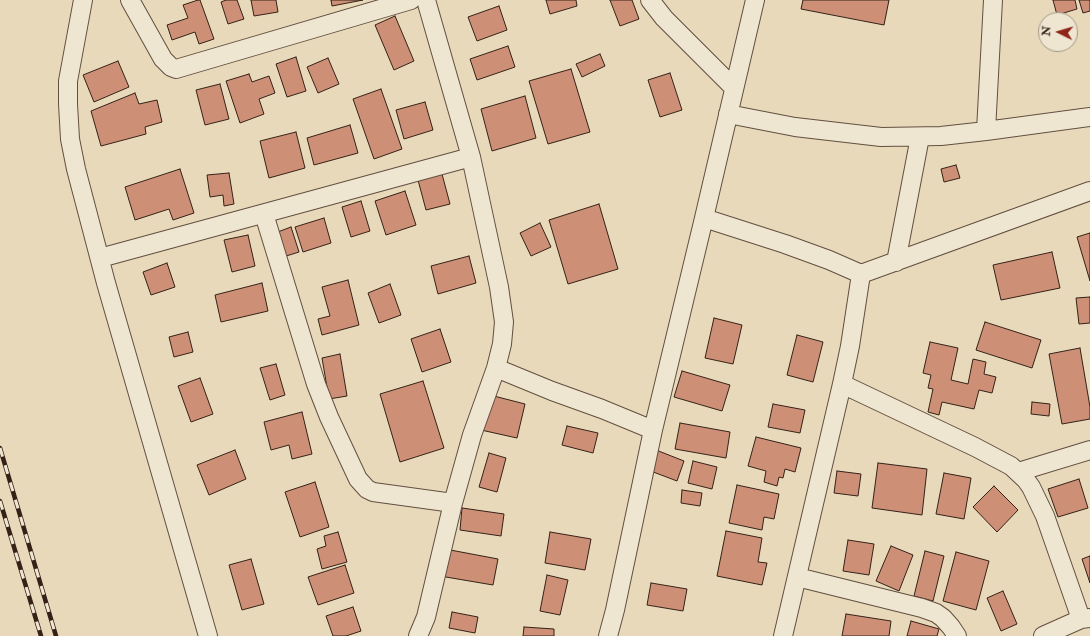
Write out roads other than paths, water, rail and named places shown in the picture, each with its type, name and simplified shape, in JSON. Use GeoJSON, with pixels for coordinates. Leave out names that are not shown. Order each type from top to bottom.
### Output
{"type":"FeatureCollection","features":[{"type":"Feature","properties":{"kind":"street"},"geometry":{"type":"LineString","coordinates":[[83,0],[68,81],[70,138],[76,169],[208,636]]}},
{"type":"Feature","properties":{"kind":"street"},"geometry":{"type":"LineString","coordinates":[[130,0],[163,59],[171,67],[176,69],[411,0]]}},
{"type":"Feature","properties":{"kind":"street"},"geometry":{"type":"LineString","coordinates":[[418,636],[426,618],[453,503],[472,435],[496,368],[502,344],[504,322],[499,287],[471,157],[426,0]]}},
{"type":"Feature","properties":{"kind":"street"},"geometry":{"type":"LineString","coordinates":[[650,0],[664,18],[734,88]]}},
{"type":"Feature","properties":{"kind":"street"},"geometry":{"type":"LineString","coordinates":[[608,636],[615,610],[653,430],[755,0]]}},
{"type":"Feature","properties":{"kind":"street"},"geometry":{"type":"LineString","coordinates":[[986,131],[993,0]]}},
{"type":"Feature","properties":{"kind":"street"},"geometry":{"type":"LineString","coordinates":[[728,114],[795,127],[880,137],[941,136],[1090,117]]}},
{"type":"Feature","properties":{"kind":"street"},"geometry":{"type":"LineString","coordinates":[[896,262],[920,137]]}},
{"type":"Feature","properties":{"kind":"street"},"geometry":{"type":"LineString","coordinates":[[100,258],[471,157]]}},
{"type":"Feature","properties":{"kind":"street"},"geometry":{"type":"LineString","coordinates":[[704,218],[785,244],[829,260],[861,274],[1090,191]]}},
{"type":"Feature","properties":{"kind":"street"},"geometry":{"type":"LineString","coordinates":[[264,214],[316,384],[329,417],[358,479],[367,489],[373,492],[453,503]]}},
{"type":"Feature","properties":{"kind":"street"},"geometry":{"type":"LineString","coordinates":[[783,636],[842,384],[851,340],[861,274]]}},
{"type":"Feature","properties":{"kind":"street"},"geometry":{"type":"LineString","coordinates":[[496,368],[653,430]]}},
{"type":"Feature","properties":{"kind":"street"},"geometry":{"type":"LineString","coordinates":[[842,384],[969,444],[1010,466],[1026,480],[1045,516],[1086,619],[1043,636]]}},
{"type":"Feature","properties":{"kind":"street"},"geometry":{"type":"LineString","coordinates":[[1018,472],[1090,450]]}},
{"type":"Feature","properties":{"kind":"street"},"geometry":{"type":"LineString","coordinates":[[797,577],[922,608],[936,613],[943,618],[957,636]]}},
{"type":"Feature","properties":{"kind":"railway"},"geometry":{"type":"LineString","coordinates":[[0,448],[56,636]]}},
{"type":"Feature","properties":{"kind":"railway"},"geometry":{"type":"LineString","coordinates":[[0,501],[41,636]]}}]}
